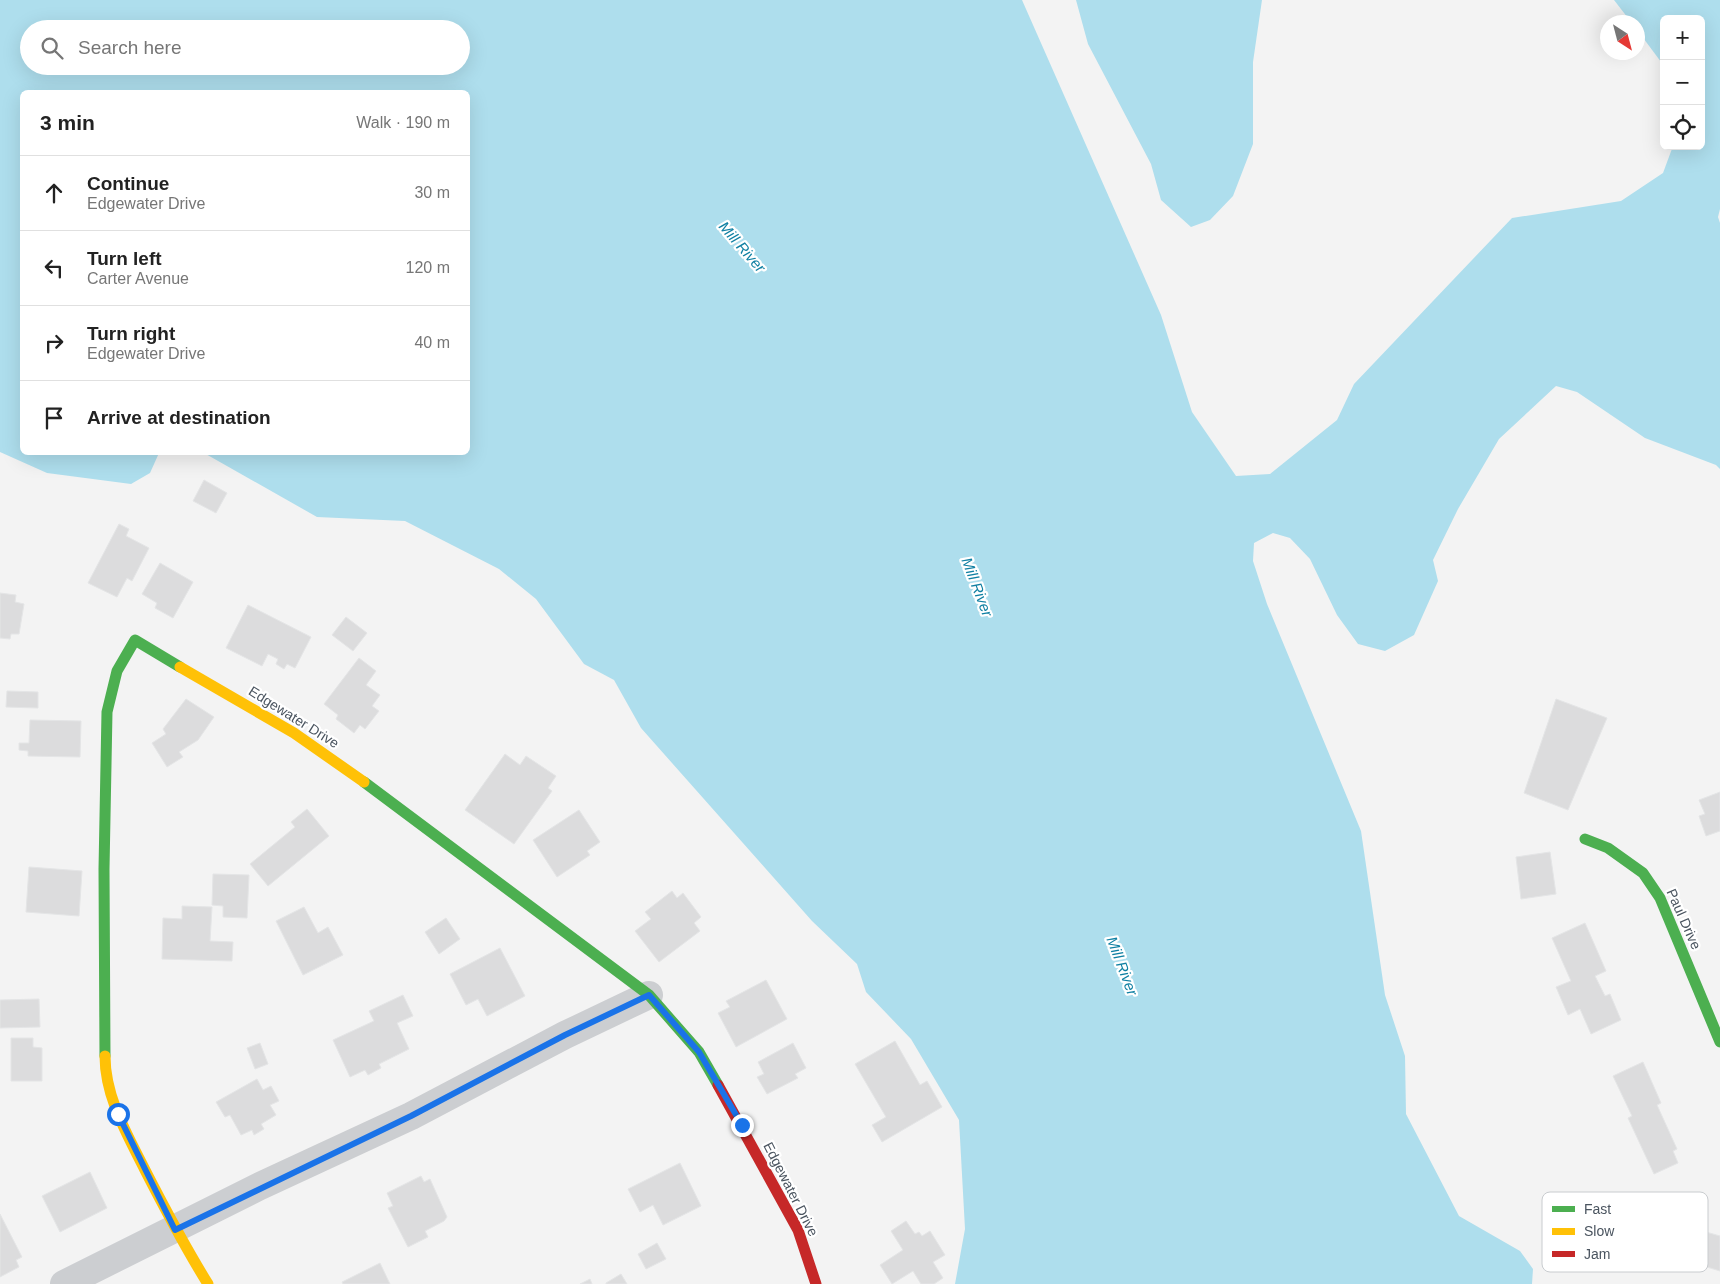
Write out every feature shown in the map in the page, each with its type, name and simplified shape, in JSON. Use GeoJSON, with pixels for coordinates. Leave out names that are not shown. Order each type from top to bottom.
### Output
{"type":"FeatureCollection","features":[{"type":"Feature","properties":{"kind":"street","name":"Edgewater Drive"},"geometry":{"type":"LineString","coordinates":[[175,1230],[118,1114],[108,1090],[105,1068],[104,869],[107,712],[117,671],[135,640],[278,723],[316,748],[649,995],[699,1052],[742,1125],[798,1230],[816,1284]]}},
{"type":"Feature","properties":{"kind":"street","name":"Paul Drive"},"geometry":{"type":"LineString","coordinates":[[1585,839],[1608,848],[1643,873],[1660,898],[1720,1042]]}},
{"type":"Feature","properties":{"kind":"street"},"geometry":{"type":"LineString","coordinates":[[64,1284],[411,1116],[565,1035],[649,995]]}},
{"type":"Feature","properties":{"kind":"street"},"geometry":{"type":"LineString","coordinates":[[175,1230],[208,1284]]}},
{"type":"Feature","properties":{"kind":"water","name":"Mill River"},"geometry":{"type":"Polygon","coordinates":[[[0,0],[1022,0],[1161,315],[1192,412],[1236,476],[1270,474],[1337,420],[1354,384],[1512,218],[1621,201],[1663,173],[1672,150],[1705,150],[1705,15],[1660,15],[1660,61],[1645,40],[1645,15],[1626,15],[1614,0],[1720,0],[1720,209],[1718,217],[1720,223],[1720,469],[1716,465],[1645,438],[1577,392],[1556,386],[1499,439],[1458,509],[1433,560],[1438,581],[1414,635],[1385,651],[1358,644],[1337,615],[1310,559],[1290,538],[1273,533],[1254,543],[1253,561],[1267,604],[1361,831],[1385,995],[1405,1056],[1406,1114],[1459,1216],[1520,1251],[1533,1269],[1532,1284],[955,1284],[965,1229],[959,1120],[911,1039],[866,992],[857,964],[812,921],[641,728],[614,680],[584,664],[536,599],[499,569],[405,521],[317,517],[208,455],[470,455],[470,90],[20,90],[20,455],[158,455],[150,473],[131,484],[47,473],[0,452],[0,0]]]}},
{"type":"Feature","properties":{"kind":"water"},"geometry":{"type":"Polygon","coordinates":[[[1076,0],[1262,0],[1253,62],[1253,144],[1233,196],[1210,220],[1191,227],[1161,200],[1151,164],[1088,44],[1076,0]]]}},
{"type":"Feature","properties":{"kind":"building"},"geometry":{"type":"Polygon","coordinates":[[[204,480],[227,493],[216,513],[193,501],[204,480]]]}},
{"type":"Feature","properties":{"kind":"building"},"geometry":{"type":"Polygon","coordinates":[[[119,524],[129,529],[126,536],[149,548],[132,581],[127,578],[117,597],[88,583],[119,524]]]}},
{"type":"Feature","properties":{"kind":"building"},"geometry":{"type":"Polygon","coordinates":[[[160,563],[193,582],[173,618],[155,608],[157,603],[142,594],[160,563]]]}},
{"type":"Feature","properties":{"kind":"building"},"geometry":{"type":"Polygon","coordinates":[[[0,593],[16,595],[15,602],[24,604],[19,634],[11,634],[10,639],[0,638],[0,593]]]}},
{"type":"Feature","properties":{"kind":"building"},"geometry":{"type":"Polygon","coordinates":[[[248,605],[311,637],[295,668],[287,664],[284,669],[276,664],[278,659],[268,654],[262,666],[226,648],[248,605]]]}},
{"type":"Feature","properties":{"kind":"building"},"geometry":{"type":"Polygon","coordinates":[[[346,617],[367,633],[353,651],[332,635],[346,617]]]}},
{"type":"Feature","properties":{"kind":"building"},"geometry":{"type":"Polygon","coordinates":[[[359,658],[376,671],[366,685],[380,695],[372,706],[379,711],[365,729],[360,725],[354,733],[336,719],[338,715],[324,704],[359,658]]]}},
{"type":"Feature","properties":{"kind":"building"},"geometry":{"type":"Polygon","coordinates":[[[7,691],[38,692],[38,708],[6,707],[7,691]]]}},
{"type":"Feature","properties":{"kind":"building"},"geometry":{"type":"Polygon","coordinates":[[[186,699],[214,717],[198,740],[179,752],[183,757],[167,767],[152,743],[166,734],[163,729],[186,699]]]}},
{"type":"Feature","properties":{"kind":"building"},"geometry":{"type":"Polygon","coordinates":[[[1556,699],[1607,718],[1568,810],[1524,793],[1556,699]]]}},
{"type":"Feature","properties":{"kind":"building"},"geometry":{"type":"Polygon","coordinates":[[[30,720],[81,721],[80,757],[28,756],[28,751],[19,750],[19,743],[29,743],[30,720]]]}},
{"type":"Feature","properties":{"kind":"building"},"geometry":{"type":"Polygon","coordinates":[[[505,754],[520,765],[526,756],[556,776],[548,788],[552,791],[514,844],[465,810],[505,754]]]}},
{"type":"Feature","properties":{"kind":"building"},"geometry":{"type":"Polygon","coordinates":[[[1720,792],[1720,831],[1706,836],[1699,816],[1705,814],[1699,800],[1720,792]]]}},
{"type":"Feature","properties":{"kind":"building"},"geometry":{"type":"Polygon","coordinates":[[[307,809],[329,836],[268,886],[250,864],[295,827],[291,822],[307,809]]]}},
{"type":"Feature","properties":{"kind":"building"},"geometry":{"type":"Polygon","coordinates":[[[579,810],[600,842],[587,851],[590,855],[557,877],[533,840],[579,810]]]}},
{"type":"Feature","properties":{"kind":"building"},"geometry":{"type":"Polygon","coordinates":[[[1550,852],[1556,894],[1521,899],[1516,857],[1550,852]]]}},
{"type":"Feature","properties":{"kind":"building"},"geometry":{"type":"Polygon","coordinates":[[[29,867],[82,871],[79,916],[26,912],[29,867]]]}},
{"type":"Feature","properties":{"kind":"building"},"geometry":{"type":"Polygon","coordinates":[[[213,874],[249,875],[247,918],[223,917],[223,906],[212,905],[213,874]]]}},
{"type":"Feature","properties":{"kind":"building"},"geometry":{"type":"Polygon","coordinates":[[[672,891],[677,898],[683,893],[701,917],[694,923],[700,931],[659,962],[635,931],[651,919],[645,912],[672,891]]]}},
{"type":"Feature","properties":{"kind":"building"},"geometry":{"type":"Polygon","coordinates":[[[182,906],[212,907],[210,941],[233,942],[232,961],[162,959],[163,918],[182,919],[182,906]]]}},
{"type":"Feature","properties":{"kind":"building"},"geometry":{"type":"Polygon","coordinates":[[[304,907],[318,933],[328,927],[343,955],[303,975],[276,921],[304,907]]]}},
{"type":"Feature","properties":{"kind":"building"},"geometry":{"type":"Polygon","coordinates":[[[446,918],[460,939],[439,954],[425,932],[446,918]]]}},
{"type":"Feature","properties":{"kind":"building"},"geometry":{"type":"Polygon","coordinates":[[[1585,923],[1606,971],[1595,976],[1605,996],[1610,994],[1621,1020],[1591,1034],[1580,1009],[1568,1015],[1556,987],[1571,981],[1552,938],[1585,923]]]}},
{"type":"Feature","properties":{"kind":"building"},"geometry":{"type":"Polygon","coordinates":[[[500,948],[525,996],[487,1016],[478,999],[466,1005],[450,974],[500,948]]]}},
{"type":"Feature","properties":{"kind":"building"},"geometry":{"type":"Polygon","coordinates":[[[766,980],[787,1019],[736,1047],[718,1013],[730,1007],[726,1001],[766,980]]]}},
{"type":"Feature","properties":{"kind":"building"},"geometry":{"type":"Polygon","coordinates":[[[403,995],[413,1016],[397,1023],[409,1049],[379,1064],[381,1068],[368,1075],[365,1070],[350,1077],[333,1040],[374,1021],[369,1011],[403,995]]]}},
{"type":"Feature","properties":{"kind":"building"},"geometry":{"type":"Polygon","coordinates":[[[39,999],[40,1027],[0,1028],[0,1000],[39,999]]]}},
{"type":"Feature","properties":{"kind":"building"},"geometry":{"type":"Polygon","coordinates":[[[11,1038],[33,1038],[33,1047],[42,1048],[42,1081],[11,1081],[11,1038]]]}},
{"type":"Feature","properties":{"kind":"building"},"geometry":{"type":"Polygon","coordinates":[[[895,1041],[920,1085],[927,1081],[942,1107],[882,1142],[872,1125],[886,1117],[855,1064],[895,1041]]]}},
{"type":"Feature","properties":{"kind":"building"},"geometry":{"type":"Polygon","coordinates":[[[260,1043],[268,1064],[255,1069],[247,1048],[260,1043]]]}},
{"type":"Feature","properties":{"kind":"building"},"geometry":{"type":"Polygon","coordinates":[[[793,1043],[806,1068],[795,1074],[798,1078],[767,1094],[757,1077],[764,1074],[758,1062],[793,1043]]]}},
{"type":"Feature","properties":{"kind":"building"},"geometry":{"type":"Polygon","coordinates":[[[1643,1062],[1661,1103],[1657,1105],[1677,1149],[1673,1151],[1678,1163],[1654,1174],[1628,1118],[1632,1116],[1613,1076],[1643,1062]]]}},
{"type":"Feature","properties":{"kind":"building"},"geometry":{"type":"Polygon","coordinates":[[[257,1079],[263,1090],[271,1086],[279,1101],[270,1105],[276,1115],[261,1124],[264,1129],[254,1135],[252,1130],[241,1135],[230,1115],[225,1117],[216,1102],[257,1079]]]}},
{"type":"Feature","properties":{"kind":"building"},"geometry":{"type":"Polygon","coordinates":[[[680,1163],[701,1206],[663,1225],[653,1205],[640,1212],[628,1189],[680,1163]]]}},
{"type":"Feature","properties":{"kind":"building"},"geometry":{"type":"Polygon","coordinates":[[[90,1172],[107,1208],[60,1232],[42,1196],[90,1172]]]}},
{"type":"Feature","properties":{"kind":"building"},"geometry":{"type":"Polygon","coordinates":[[[421,1176],[424,1182],[430,1179],[447,1217],[444,1221],[425,1231],[428,1237],[408,1247],[388,1208],[393,1206],[387,1193],[421,1176]]]}},
{"type":"Feature","properties":{"kind":"building"},"geometry":{"type":"Polygon","coordinates":[[[0,1214],[22,1257],[16,1260],[19,1267],[0,1277],[0,1214]]]}},
{"type":"Feature","properties":{"kind":"building"},"geometry":{"type":"Polygon","coordinates":[[[906,1221],[915,1234],[919,1232],[922,1236],[930,1231],[945,1255],[933,1262],[943,1278],[934,1284],[921,1284],[913,1271],[892,1284],[880,1265],[903,1250],[891,1231],[906,1221]]]}},
{"type":"Feature","properties":{"kind":"building"},"geometry":{"type":"Polygon","coordinates":[[[1708,1233],[1720,1236],[1720,1271],[1708,1267],[1708,1233]]]}},
{"type":"Feature","properties":{"kind":"building"},"geometry":{"type":"Polygon","coordinates":[[[657,1243],[666,1259],[646,1269],[638,1254],[657,1243]]]}},
{"type":"Feature","properties":{"kind":"building"},"geometry":{"type":"Polygon","coordinates":[[[380,1263],[390,1284],[343,1284],[342,1282],[380,1263]]]}},
{"type":"Feature","properties":{"kind":"building"},"geometry":{"type":"Polygon","coordinates":[[[621,1274],[627,1284],[606,1284],[606,1283],[621,1274]]]}},
{"type":"Feature","properties":{"kind":"building"},"geometry":{"type":"Polygon","coordinates":[[[590,1279],[592,1284],[580,1284],[590,1279]]]}},
{"type":"Feature","properties":{"kind":"traffic: fast"},"geometry":{"type":"LineString","coordinates":[[105,1056],[104,869],[107,712],[117,671],[135,640],[180,667]]}},
{"type":"Feature","properties":{"kind":"traffic: fast"},"geometry":{"type":"LineString","coordinates":[[364,782],[649,995],[699,1052],[718,1085]]}},
{"type":"Feature","properties":{"kind":"traffic: fast"},"geometry":{"type":"LineString","coordinates":[[1585,839],[1608,848],[1643,873],[1660,898],[1720,1042]]}},
{"type":"Feature","properties":{"kind":"traffic: slow"},"geometry":{"type":"LineString","coordinates":[[180,667],[294,733],[364,782]]}},
{"type":"Feature","properties":{"kind":"traffic: slow"},"geometry":{"type":"LineString","coordinates":[[105,1056],[109,1086],[124,1129],[191,1256],[208,1284]]}},
{"type":"Feature","properties":{"kind":"traffic: jam"},"geometry":{"type":"LineString","coordinates":[[718,1085],[798,1230],[816,1284]]}},
{"type":"Feature","properties":{"kind":"route"},"geometry":{"type":"LineString","coordinates":[[118,1114],[175,1230],[260,1186],[411,1116],[565,1035],[649,995],[699,1052],[742,1125]]}}]}
